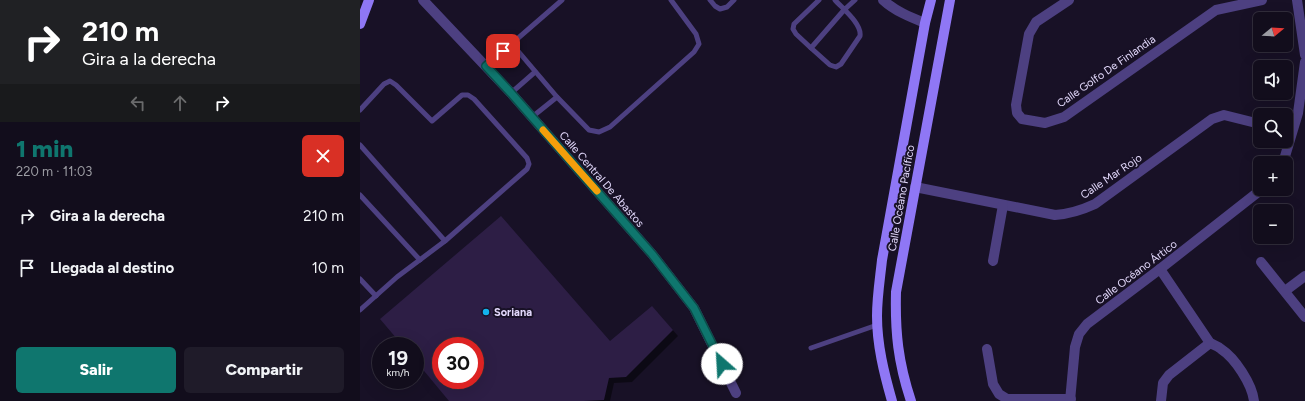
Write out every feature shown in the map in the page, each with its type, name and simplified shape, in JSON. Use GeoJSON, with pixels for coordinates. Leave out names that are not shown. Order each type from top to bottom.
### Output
{"type":"FeatureCollection","features":[{"type":"Feature","properties":{"kind":"street"},"geometry":{"type":"LineString","coordinates":[[360,24],[369,0]]}},
{"type":"Feature","properties":{"kind":"street","name":"Calle Central De Abastos"},"geometry":{"type":"LineString","coordinates":[[423,0],[511,93],[652,254],[694,308],[736,393]]}},
{"type":"Feature","properties":{"kind":"street"},"geometry":{"type":"LineString","coordinates":[[883,0],[907,16],[925,23]]}},
{"type":"Feature","properties":{"kind":"street","name":"Calle Océano Pacífico"},"geometry":{"type":"LineString","coordinates":[[892,401],[883,369],[878,342],[878,289],[925,23],[931,0]]}},
{"type":"Feature","properties":{"kind":"street","name":"Calle Océano Pacífico"},"geometry":{"type":"LineString","coordinates":[[910,401],[902,374],[897,346],[895,319],[896,292],[914,187],[950,0]]}},
{"type":"Feature","properties":{"kind":"street","name":"Calle Golfo De Finlandia"},"geometry":{"type":"LineString","coordinates":[[1069,0],[1036,22],[1029,34],[1016,105],[1016,113],[1022,119],[1045,122],[1064,117],[1216,10],[1262,0]]}},
{"type":"Feature","properties":{"kind":"street"},"geometry":{"type":"LineString","coordinates":[[1297,0],[1302,19],[1305,55]]}},
{"type":"Feature","properties":{"kind":"street"},"geometry":{"type":"LineString","coordinates":[[1293,124],[1298,113],[1305,62]]}},
{"type":"Feature","properties":{"kind":"street","name":"Calle Mar Rojo"},"geometry":{"type":"LineString","coordinates":[[914,187],[1055,215],[1068,214],[1095,204],[1212,119],[1224,115],[1253,122]]}},
{"type":"Feature","properties":{"kind":"street","name":"Calle Océano Ártico"},"geometry":{"type":"LineString","coordinates":[[1070,400],[1075,347],[1079,334],[1087,324],[1253,196]]}},
{"type":"Feature","properties":{"kind":"street"},"geometry":{"type":"LineString","coordinates":[[993,262],[1003,205]]}},
{"type":"Feature","properties":{"kind":"street"},"geometry":{"type":"LineString","coordinates":[[1261,262],[1305,317]]}},
{"type":"Feature","properties":{"kind":"street"},"geometry":{"type":"LineString","coordinates":[[1160,269],[1210,343],[1222,349],[1232,358],[1249,384],[1254,401]]}},
{"type":"Feature","properties":{"kind":"street"},"geometry":{"type":"LineString","coordinates":[[1285,291],[1305,276]]}},
{"type":"Feature","properties":{"kind":"street"},"geometry":{"type":"LineString","coordinates":[[1161,401],[1162,383],[1169,375],[1210,343]]}},
{"type":"Feature","properties":{"kind":"street"},"geometry":{"type":"LineString","coordinates":[[987,349],[993,384],[999,394],[1007,399],[1070,400]]}},
{"type":"Feature","properties":{"kind":"lane"},"geometry":{"type":"LineString","coordinates":[[486,66],[562,0]]}},
{"type":"Feature","properties":{"kind":"lane"},"geometry":{"type":"LineString","coordinates":[[512,44],[535,72],[589,130],[599,132],[610,127],[694,52],[699,44],[696,34],[671,0]]}},
{"type":"Feature","properties":{"kind":"lane"},"geometry":{"type":"LineString","coordinates":[[710,0],[720,9],[727,7],[734,0]]}},
{"type":"Feature","properties":{"kind":"lane"},"geometry":{"type":"LineString","coordinates":[[819,0],[794,24],[793,30],[830,65],[836,67],[841,64],[860,36],[861,32],[858,26],[835,0]]}},
{"type":"Feature","properties":{"kind":"lane"},"geometry":{"type":"LineString","coordinates":[[811,48],[844,10],[855,0]]}},
{"type":"Feature","properties":{"kind":"lane"},"geometry":{"type":"LineString","coordinates":[[511,93],[535,72]]}},
{"type":"Feature","properties":{"kind":"lane"},"geometry":{"type":"LineString","coordinates":[[360,110],[384,84],[390,82],[396,85],[432,121],[462,95],[468,95],[474,99],[527,158],[529,164],[527,169],[445,241],[360,310]]}},
{"type":"Feature","properties":{"kind":"lane"},"geometry":{"type":"LineString","coordinates":[[532,117],[557,96]]}},
{"type":"Feature","properties":{"kind":"lane"},"geometry":{"type":"LineString","coordinates":[[360,145],[445,241]]}},
{"type":"Feature","properties":{"kind":"lane"},"geometry":{"type":"LineString","coordinates":[[360,195],[420,260]]}},
{"type":"Feature","properties":{"kind":"lane"},"geometry":{"type":"LineString","coordinates":[[360,279],[376,296]]}},
{"type":"Feature","properties":{"kind":"lane"},"geometry":{"type":"LineString","coordinates":[[810,348],[877,325]]}},
{"type":"Feature","properties":{"kind":"building","name":"Soriana"},"geometry":{"type":"Polygon","coordinates":[[[501,216],[610,341],[652,306],[673,330],[626,377],[609,378],[604,400],[584,401],[449,401],[439,389],[484,389],[484,337],[432,337],[432,380],[424,371],[424,337],[395,337],[380,319],[501,216]]]}},
{"type":"Feature","properties":{"kind":"slow traffic"},"geometry":{"type":"LineString","coordinates":[[543,130],[597,191]]}},
{"type":"Feature","properties":{"kind":"place","name":"Soriana"},"geometry":{"type":"Point","coordinates":[486,312]}},
{"type":"Feature","properties":{"kind":"route"},"geometry":{"type":"LineString","coordinates":[[503,51],[486,66],[652,254],[694,308],[722,364]]}}]}
